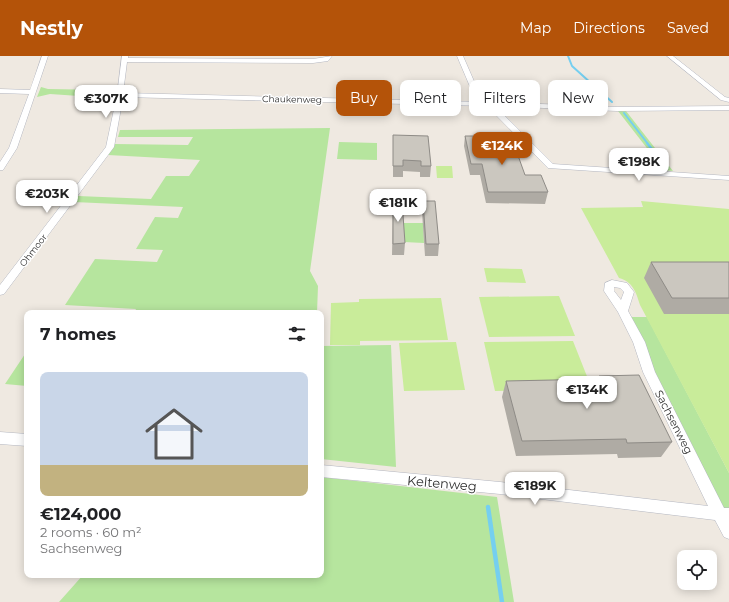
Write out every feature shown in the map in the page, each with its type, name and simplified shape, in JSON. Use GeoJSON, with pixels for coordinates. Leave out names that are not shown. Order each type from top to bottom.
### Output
{"type":"FeatureCollection","features":[{"type":"Feature","properties":{"kind":"street"},"geometry":{"type":"LineString","coordinates":[[0,168],[13,148],[45,56]]}},
{"type":"Feature","properties":{"kind":"street"},"geometry":{"type":"LineString","coordinates":[[125,58],[313,62],[326,60],[329,56]]}},
{"type":"Feature","properties":{"kind":"street"},"geometry":{"type":"LineString","coordinates":[[460,56],[469,80]]}},
{"type":"Feature","properties":{"kind":"street"},"geometry":{"type":"LineString","coordinates":[[670,56],[723,99],[729,100]]}},
{"type":"Feature","properties":{"kind":"street","name":"Ohmoor"},"geometry":{"type":"LineString","coordinates":[[0,292],[110,147],[120,96],[125,58]]}},
{"type":"Feature","properties":{"kind":"street"},"geometry":{"type":"LineString","coordinates":[[0,91],[32,92]]}},
{"type":"Feature","properties":{"kind":"street"},"geometry":{"type":"LineString","coordinates":[[716,92],[729,96]]}},
{"type":"Feature","properties":{"kind":"street","name":"Chaukenweg"},"geometry":{"type":"LineString","coordinates":[[120,96],[469,104]]}},
{"type":"Feature","properties":{"kind":"street","name":"Chaukenweg"},"geometry":{"type":"LineString","coordinates":[[540,106],[616,109],[729,108]]}},
{"type":"Feature","properties":{"kind":"street"},"geometry":{"type":"LineString","coordinates":[[499,116],[551,166],[729,178]]}},
{"type":"Feature","properties":{"kind":"street","name":"Sachsenweg"},"geometry":{"type":"LineString","coordinates":[[623,311],[638,342],[649,372],[725,514],[729,532]]}},
{"type":"Feature","properties":{"kind":"street"},"geometry":{"type":"LineString","coordinates":[[0,438],[24,440]]}},
{"type":"Feature","properties":{"kind":"street","name":"Keltenweg"},"geometry":{"type":"LineString","coordinates":[[324,471],[500,488],[725,514]]}},
{"type":"Feature","properties":{"kind":"green space"},"geometry":{"type":"Polygon","coordinates":[[[41,87],[48,89],[107,90],[112,87],[114,93],[79,96],[50,94],[37,97],[41,87]]]}},
{"type":"Feature","properties":{"kind":"green space"},"geometry":{"type":"Polygon","coordinates":[[[618,111],[626,111],[673,171],[664,170],[618,111]]]}},
{"type":"Feature","properties":{"kind":"green space"},"geometry":{"type":"Polygon","coordinates":[[[330,128],[310,271],[318,286],[317,310],[136,310],[65,305],[95,259],[157,262],[163,250],[136,249],[155,217],[178,218],[183,207],[74,202],[78,196],[151,199],[166,176],[189,176],[200,160],[108,155],[115,144],[188,145],[193,137],[118,137],[120,130],[330,128]]]}},
{"type":"Feature","properties":{"kind":"green space"},"geometry":{"type":"Polygon","coordinates":[[[339,142],[377,143],[377,160],[337,159],[339,142]]]}},
{"type":"Feature","properties":{"kind":"green space"},"geometry":{"type":"Polygon","coordinates":[[[436,166],[452,166],[453,178],[437,178],[436,166]]]}},
{"type":"Feature","properties":{"kind":"green space"},"geometry":{"type":"Polygon","coordinates":[[[641,201],[729,209],[729,473],[640,305],[633,288],[628,282],[619,278],[581,208],[643,207],[641,201]]]}},
{"type":"Feature","properties":{"kind":"green space"},"geometry":{"type":"Polygon","coordinates":[[[403,223],[423,223],[424,243],[404,242],[403,223]]]}},
{"type":"Feature","properties":{"kind":"green space"},"geometry":{"type":"Polygon","coordinates":[[[484,268],[522,269],[526,283],[487,282],[484,268]]]}},
{"type":"Feature","properties":{"kind":"green space"},"geometry":{"type":"Polygon","coordinates":[[[559,296],[575,336],[489,337],[479,297],[559,296]]]}},
{"type":"Feature","properties":{"kind":"green space"},"geometry":{"type":"Polygon","coordinates":[[[441,298],[448,340],[360,341],[360,345],[330,345],[331,303],[359,302],[359,299],[441,298]]]}},
{"type":"Feature","properties":{"kind":"green space"},"geometry":{"type":"Polygon","coordinates":[[[631,317],[647,317],[729,473],[729,509],[723,508],[654,373],[631,317]]]}},
{"type":"Feature","properties":{"kind":"green space"},"geometry":{"type":"Polygon","coordinates":[[[573,341],[592,389],[495,391],[484,342],[573,341]]]}},
{"type":"Feature","properties":{"kind":"green space"},"geometry":{"type":"Polygon","coordinates":[[[456,342],[465,390],[404,391],[399,343],[456,342]]]}},
{"type":"Feature","properties":{"kind":"green space"},"geometry":{"type":"Polygon","coordinates":[[[391,345],[396,467],[324,459],[324,346],[391,345]]]}},
{"type":"Feature","properties":{"kind":"green space"},"geometry":{"type":"Polygon","coordinates":[[[24,356],[24,386],[5,384],[24,356]]]}},
{"type":"Feature","properties":{"kind":"green space"},"geometry":{"type":"Polygon","coordinates":[[[324,477],[497,497],[514,602],[59,602],[80,578],[324,578],[324,477]]]}},
{"type":"Feature","properties":{"kind":"building"},"geometry":{"type":"Polygon","coordinates":[[[393,135],[428,136],[431,166],[421,166],[421,161],[403,160],[403,166],[393,166],[393,135]]]}},
{"type":"Feature","properties":{"kind":"building"},"geometry":{"type":"Polygon","coordinates":[[[465,136],[476,136],[477,139],[497,139],[496,136],[511,136],[525,175],[541,175],[548,192],[488,192],[482,164],[471,164],[465,136]]]}},
{"type":"Feature","properties":{"kind":"building"},"geometry":{"type":"Polygon","coordinates":[[[393,201],[402,201],[405,243],[393,244],[393,201]]]}},
{"type":"Feature","properties":{"kind":"building"},"geometry":{"type":"Polygon","coordinates":[[[423,201],[435,201],[439,244],[426,244],[423,201]]]}},
{"type":"Feature","properties":{"kind":"building"},"geometry":{"type":"Polygon","coordinates":[[[651,262],[729,262],[729,298],[672,298],[651,262]]]}},
{"type":"Feature","properties":{"kind":"building"},"geometry":{"type":"Polygon","coordinates":[[[639,375],[672,442],[627,443],[626,439],[522,441],[506,381],[600,379],[599,376],[639,375]]]}},
{"type":"Feature","properties":{"kind":"waterway"},"geometry":{"type":"LineString","coordinates":[[568,56],[572,66],[612,102]]}},
{"type":"Feature","properties":{"kind":"waterway"},"geometry":{"type":"LineString","coordinates":[[624,113],[648,144]]}},
{"type":"Feature","properties":{"kind":"waterway"},"geometry":{"type":"LineString","coordinates":[[647,143],[667,168]]}},
{"type":"Feature","properties":{"kind":"waterway"},"geometry":{"type":"LineString","coordinates":[[488,507],[502,602]]}}]}
